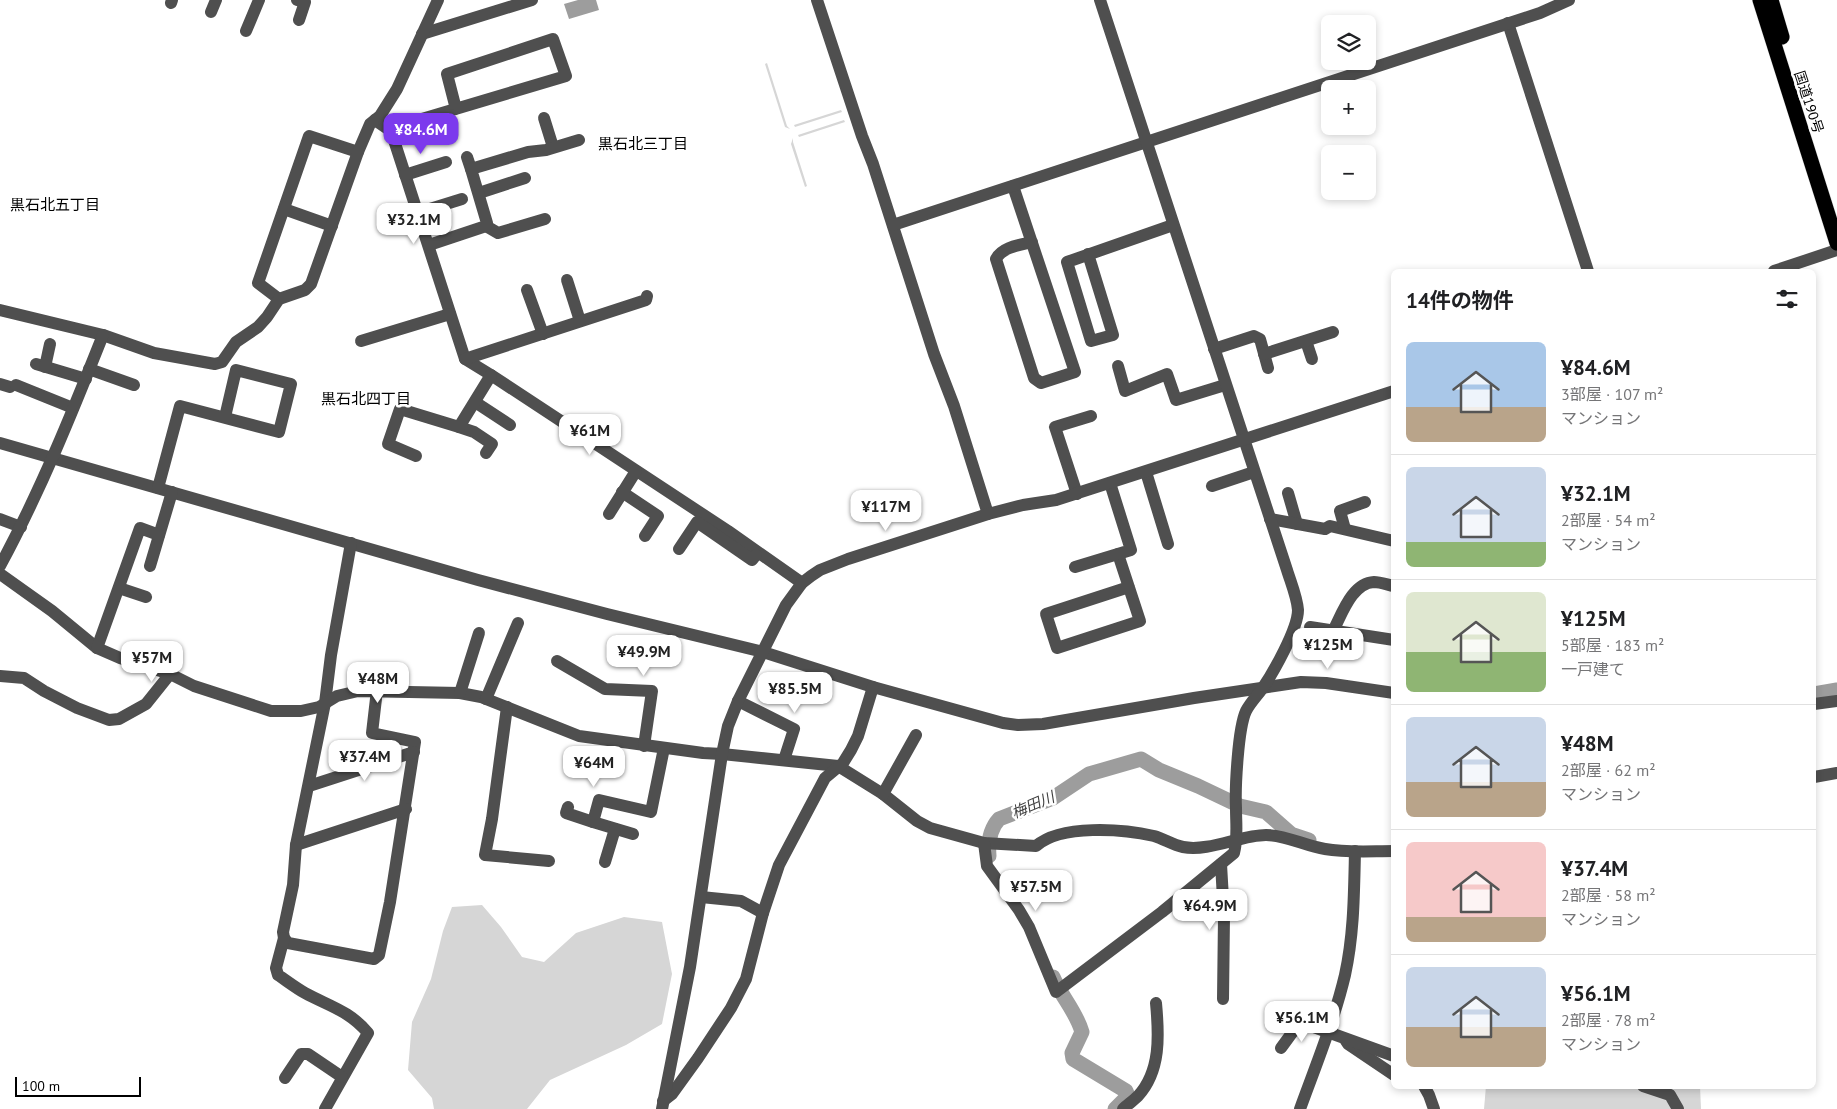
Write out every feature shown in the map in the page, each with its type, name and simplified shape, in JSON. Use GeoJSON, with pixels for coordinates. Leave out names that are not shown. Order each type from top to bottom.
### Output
{"type":"FeatureCollection","features":[{"type":"Feature","properties":{"kind":"highway","name":"国道190号"},"geometry":{"type":"LineString","coordinates":[[1760,0],[1837,243]]}},
{"type":"Feature","properties":{"kind":"highway","name":"国道190号"},"geometry":{"type":"LineString","coordinates":[[1772,0],[1796,90],[1837,218]]}},
{"type":"Feature","properties":{"kind":"street"},"geometry":{"type":"LineString","coordinates":[[246,31],[259,0]]}},
{"type":"Feature","properties":{"kind":"street"},"geometry":{"type":"LineString","coordinates":[[297,0],[305,2],[299,20]]}},
{"type":"Feature","properties":{"kind":"street"},"geometry":{"type":"LineString","coordinates":[[0,310],[103,335],[154,353],[215,364],[222,362],[236,342],[258,327],[279,299],[305,290],[311,284],[358,152],[370,124],[380,116],[397,89],[438,0]]}},
{"type":"Feature","properties":{"kind":"street"},"geometry":{"type":"LineString","coordinates":[[422,34],[532,0]]}},
{"type":"Feature","properties":{"kind":"street"},"geometry":{"type":"LineString","coordinates":[[817,0],[893,225],[934,354],[954,406],[988,514]]}},
{"type":"Feature","properties":{"kind":"street"},"geometry":{"type":"LineString","coordinates":[[988,843],[987,866],[1029,927],[1059,990],[1162,912],[1234,854],[1238,840],[1236,803],[1241,728],[1246,710],[1263,689],[1293,633],[1297,621],[1298,609],[1289,577],[1100,0]]}},
{"type":"Feature","properties":{"kind":"street"},"geometry":{"type":"LineString","coordinates":[[893,225],[1508,23],[1569,0]]}},
{"type":"Feature","properties":{"kind":"street"},"geometry":{"type":"LineString","coordinates":[[1508,23],[1587,269]]}},
{"type":"Feature","properties":{"kind":"street"},"geometry":{"type":"LineString","coordinates":[[391,131],[395,127],[566,76],[554,39],[447,74],[456,108]]}},
{"type":"Feature","properties":{"kind":"street"},"geometry":{"type":"LineString","coordinates":[[544,118],[553,147]]}},
{"type":"Feature","properties":{"kind":"street"},"geometry":{"type":"LineString","coordinates":[[375,120],[391,131],[465,360],[491,375],[802,583]]}},
{"type":"Feature","properties":{"kind":"street"},"geometry":{"type":"LineString","coordinates":[[279,299],[258,283],[309,136],[358,152]]}},
{"type":"Feature","properties":{"kind":"street"},"geometry":{"type":"LineString","coordinates":[[486,226],[487,223],[479,193],[469,163],[553,147],[579,140]]}},
{"type":"Feature","properties":{"kind":"street"},"geometry":{"type":"LineString","coordinates":[[404,175],[446,162]]}},
{"type":"Feature","properties":{"kind":"street"},"geometry":{"type":"LineString","coordinates":[[479,193],[525,178]]}},
{"type":"Feature","properties":{"kind":"street"},"geometry":{"type":"LineString","coordinates":[[1014,186],[1075,372],[1042,383],[1034,378],[996,259],[998,254],[1004,250],[1032,242]]}},
{"type":"Feature","properties":{"kind":"street"},"geometry":{"type":"LineString","coordinates":[[417,213],[462,199]]}},
{"type":"Feature","properties":{"kind":"street"},"geometry":{"type":"LineString","coordinates":[[284,209],[332,226]]}},
{"type":"Feature","properties":{"kind":"street"},"geometry":{"type":"LineString","coordinates":[[429,245],[486,226],[498,233],[545,219]]}},
{"type":"Feature","properties":{"kind":"street"},"geometry":{"type":"LineString","coordinates":[[1088,254],[1113,335],[1091,342],[1067,262],[1088,254],[1173,225]]}},
{"type":"Feature","properties":{"kind":"street"},"geometry":{"type":"LineString","coordinates":[[1780,269],[1837,250]]}},
{"type":"Feature","properties":{"kind":"street"},"geometry":{"type":"LineString","coordinates":[[567,280],[580,321]]}},
{"type":"Feature","properties":{"kind":"street"},"geometry":{"type":"LineString","coordinates":[[527,290],[542,334]]}},
{"type":"Feature","properties":{"kind":"street"},"geometry":{"type":"LineString","coordinates":[[465,360],[646,300],[647,296]]}},
{"type":"Feature","properties":{"kind":"street"},"geometry":{"type":"LineString","coordinates":[[361,341],[450,314]]}},
{"type":"Feature","properties":{"kind":"street"},"geometry":{"type":"LineString","coordinates":[[1264,354],[1333,332]]}},
{"type":"Feature","properties":{"kind":"street"},"geometry":{"type":"LineString","coordinates":[[0,566],[21,527],[52,458],[103,335]]}},
{"type":"Feature","properties":{"kind":"street"},"geometry":{"type":"LineString","coordinates":[[1214,349],[1254,336],[1260,339],[1268,368]]}},
{"type":"Feature","properties":{"kind":"street"},"geometry":{"type":"LineString","coordinates":[[1306,341],[1312,359]]}},
{"type":"Feature","properties":{"kind":"street"},"geometry":{"type":"LineString","coordinates":[[50,344],[40,365],[134,385]]}},
{"type":"Feature","properties":{"kind":"street"},"geometry":{"type":"LineString","coordinates":[[1118,366],[1125,390],[1167,374],[1176,400],[1225,385]]}},
{"type":"Feature","properties":{"kind":"street"},"geometry":{"type":"LineString","coordinates":[[158,488],[180,406],[225,418],[279,432],[291,384],[236,370],[225,418]]}},
{"type":"Feature","properties":{"kind":"street"},"geometry":{"type":"LineString","coordinates":[[460,427],[491,375]]}},
{"type":"Feature","properties":{"kind":"street"},"geometry":{"type":"LineString","coordinates":[[8,386],[73,408]]}},
{"type":"Feature","properties":{"kind":"street"},"geometry":{"type":"LineString","coordinates":[[663,1105],[690,967],[722,754],[728,726],[738,701],[786,605],[802,583],[820,570],[835,564],[988,514],[1077,494],[1391,392]]}},
{"type":"Feature","properties":{"kind":"street"},"geometry":{"type":"LineString","coordinates":[[475,402],[510,424]]}},
{"type":"Feature","properties":{"kind":"street"},"geometry":{"type":"LineString","coordinates":[[416,456],[388,444],[400,409],[474,432],[492,444],[486,453]]}},
{"type":"Feature","properties":{"kind":"street"},"geometry":{"type":"LineString","coordinates":[[1077,494],[1056,427],[1091,416]]}},
{"type":"Feature","properties":{"kind":"street"},"geometry":{"type":"LineString","coordinates":[[0,443],[606,614],[763,652],[873,687],[1003,723],[1034,725],[1301,682],[1391,693]]}},
{"type":"Feature","properties":{"kind":"street"},"geometry":{"type":"LineString","coordinates":[[609,514],[636,471]]}},
{"type":"Feature","properties":{"kind":"street"},"geometry":{"type":"LineString","coordinates":[[1146,472],[1168,544]]}},
{"type":"Feature","properties":{"kind":"street"},"geometry":{"type":"LineString","coordinates":[[1212,486],[1254,472]]}},
{"type":"Feature","properties":{"kind":"street"},"geometry":{"type":"LineString","coordinates":[[1075,568],[1131,550],[1110,483]]}},
{"type":"Feature","properties":{"kind":"street"},"geometry":{"type":"LineString","coordinates":[[150,566],[172,492]]}},
{"type":"Feature","properties":{"kind":"street"},"geometry":{"type":"LineString","coordinates":[[622,492],[658,516],[645,536]]}},
{"type":"Feature","properties":{"kind":"street"},"geometry":{"type":"LineString","coordinates":[[1288,493],[1297,524]]}},
{"type":"Feature","properties":{"kind":"street"},"geometry":{"type":"LineString","coordinates":[[1345,529],[1340,511],[1365,502]]}},
{"type":"Feature","properties":{"kind":"street"},"geometry":{"type":"LineString","coordinates":[[0,519],[21,527]]}},
{"type":"Feature","properties":{"kind":"street"},"geometry":{"type":"LineString","coordinates":[[1270,519],[1325,530],[1330,526],[1391,540]]}},
{"type":"Feature","properties":{"kind":"street"},"geometry":{"type":"LineString","coordinates":[[679,548],[697,522],[752,560],[757,553]]}},
{"type":"Feature","properties":{"kind":"street"},"geometry":{"type":"LineString","coordinates":[[97,648],[140,528],[159,535]]}},
{"type":"Feature","properties":{"kind":"street"},"geometry":{"type":"LineString","coordinates":[[351,543],[331,654],[326,703],[296,845],[293,885],[283,932],[288,944],[374,959],[379,955],[406,809],[415,742],[372,733],[377,690]]}},
{"type":"Feature","properties":{"kind":"street"},"geometry":{"type":"LineString","coordinates":[[1118,554],[1129,587],[1140,621],[1057,648],[1046,614],[1129,587]]}},
{"type":"Feature","properties":{"kind":"street"},"geometry":{"type":"LineString","coordinates":[[0,574],[52,611],[97,648],[120,658],[170,674],[194,686],[271,712],[301,711],[319,707],[337,696],[358,690],[460,693],[486,699],[579,736],[703,753],[838,766],[883,794],[930,828],[988,843],[1036,846],[1043,840],[1064,833],[1097,831],[1155,836],[1183,847],[1203,846],[1266,834],[1343,852],[1391,851]]}},
{"type":"Feature","properties":{"kind":"street"},"geometry":{"type":"LineString","coordinates":[[1334,631],[1349,601],[1357,590],[1374,582],[1391,585]]}},
{"type":"Feature","properties":{"kind":"street"},"geometry":{"type":"LineString","coordinates":[[119,588],[146,597]]}},
{"type":"Feature","properties":{"kind":"street"},"geometry":{"type":"LineString","coordinates":[[486,699],[518,623]]}},
{"type":"Feature","properties":{"kind":"street"},"geometry":{"type":"LineString","coordinates":[[1310,627],[1391,640]]}},
{"type":"Feature","properties":{"kind":"street"},"geometry":{"type":"LineString","coordinates":[[460,693],[478,633]]}},
{"type":"Feature","properties":{"kind":"street"},"geometry":{"type":"LineString","coordinates":[[557,661],[605,688],[652,691],[644,746]]}},
{"type":"Feature","properties":{"kind":"street"},"geometry":{"type":"LineString","coordinates":[[0,676],[24,678],[44,692],[77,708],[109,720],[119,719],[146,704],[170,674]]}},
{"type":"Feature","properties":{"kind":"street"},"geometry":{"type":"LineString","coordinates":[[663,1105],[731,1008],[746,979],[763,914],[779,865],[824,778],[843,763],[858,736],[873,687]]}},
{"type":"Feature","properties":{"kind":"street"},"geometry":{"type":"LineString","coordinates":[[738,701],[794,729],[784,760]]}},
{"type":"Feature","properties":{"kind":"street"},"geometry":{"type":"LineString","coordinates":[[1816,704],[1837,701]]}},
{"type":"Feature","properties":{"kind":"street"},"geometry":{"type":"LineString","coordinates":[[507,707],[492,819],[485,855],[549,861]]}},
{"type":"Feature","properties":{"kind":"street"},"geometry":{"type":"LineString","coordinates":[[883,794],[916,735]]}},
{"type":"Feature","properties":{"kind":"street"},"geometry":{"type":"LineString","coordinates":[[593,822],[594,799],[651,812],[664,748]]}},
{"type":"Feature","properties":{"kind":"street"},"geometry":{"type":"LineString","coordinates":[[308,786],[414,752]]}},
{"type":"Feature","properties":{"kind":"street"},"geometry":{"type":"LineString","coordinates":[[1816,777],[1837,772]]}},
{"type":"Feature","properties":{"kind":"street"},"geometry":{"type":"LineString","coordinates":[[568,807],[566,813],[634,834]]}},
{"type":"Feature","properties":{"kind":"street"},"geometry":{"type":"LineString","coordinates":[[296,845],[406,809]]}},
{"type":"Feature","properties":{"kind":"street"},"geometry":{"type":"LineString","coordinates":[[605,862],[615,828]]}},
{"type":"Feature","properties":{"kind":"street"},"geometry":{"type":"LineString","coordinates":[[1300,1109],[1328,1033],[1345,975],[1352,937],[1355,851]]}},
{"type":"Feature","properties":{"kind":"street"},"geometry":{"type":"LineString","coordinates":[[1221,864],[1224,916],[1223,999]]}},
{"type":"Feature","properties":{"kind":"street"},"geometry":{"type":"LineString","coordinates":[[701,898],[741,901],[763,914]]}},
{"type":"Feature","properties":{"kind":"street"},"geometry":{"type":"LineString","coordinates":[[284,938],[276,968],[278,975],[302,992],[346,1012],[361,1024],[368,1033],[325,1109]]}},
{"type":"Feature","properties":{"kind":"street"},"geometry":{"type":"LineString","coordinates":[[1122,1109],[1138,1096],[1149,1079],[1155,1064],[1159,1039],[1156,1003]]}},
{"type":"Feature","properties":{"kind":"street"},"geometry":{"type":"LineString","coordinates":[[1282,1048],[1300,1022],[1391,1055]]}},
{"type":"Feature","properties":{"kind":"street"},"geometry":{"type":"LineString","coordinates":[[1344,1037],[1348,1044],[1391,1073]]}},
{"type":"Feature","properties":{"kind":"street"},"geometry":{"type":"LineString","coordinates":[[285,1078],[301,1054],[308,1054],[342,1077]]}},
{"type":"Feature","properties":{"kind":"street"},"geometry":{"type":"LineString","coordinates":[[1426,1089],[1434,1109]]}},
{"type":"Feature","properties":{"kind":"street"},"geometry":{"type":"LineString","coordinates":[[1653,1089],[1670,1094],[1678,1109]]}},
{"type":"Feature","properties":{"kind":"shaded area"},"geometry":{"type":"Polygon","coordinates":[[[578,0],[596,0],[599,10],[569,19],[564,4],[578,0]]]}},
{"type":"Feature","properties":{"kind":"shaded area"},"geometry":{"type":"Polygon","coordinates":[[[767,63],[787,126],[790,129],[785,127],[765,64],[767,63]]]}},
{"type":"Feature","properties":{"kind":"shaded area"},"geometry":{"type":"Polygon","coordinates":[[[841,110],[842,112],[795,127],[794,125],[841,110]]]}},
{"type":"Feature","properties":{"kind":"shaded area"},"geometry":{"type":"Polygon","coordinates":[[[844,120],[845,122],[799,137],[798,135],[844,120]]]}},
{"type":"Feature","properties":{"kind":"shaded area"},"geometry":{"type":"Polygon","coordinates":[[[793,138],[807,186],[805,187],[791,144],[793,138]]]}},
{"type":"Feature","properties":{"kind":"shaded area"},"geometry":{"type":"Polygon","coordinates":[[[482,905],[501,927],[522,957],[544,962],[576,933],[624,917],[662,922],[672,974],[662,1024],[626,1045],[550,1080],[527,1109],[434,1109],[432,1098],[408,1070],[412,1022],[431,979],[443,931],[452,907],[482,905]]]}},
{"type":"Feature","properties":{"kind":"shaded area"},"geometry":{"type":"Polygon","coordinates":[[[1486,1089],[1700,1089],[1701,1109],[1484,1109],[1486,1089]]]}},
{"type":"Feature","properties":{"kind":"waterway","name":"梅田川"},"geometry":{"type":"LineString","coordinates":[[1816,694],[1837,690]]}},
{"type":"Feature","properties":{"kind":"waterway","name":"梅田川"},"geometry":{"type":"LineString","coordinates":[[989,856],[990,837],[999,819],[1053,798],[1089,774],[1141,759],[1159,770],[1240,806],[1266,812],[1291,834],[1309,840]]}},
{"type":"Feature","properties":{"kind":"waterway","name":"梅田川"},"geometry":{"type":"LineString","coordinates":[[1053,977],[1076,1017],[1082,1032],[1072,1053],[1073,1059],[1126,1091],[1128,1096],[1115,1109]]}},
{"type":"Feature","properties":{"kind":"district","name":"黒石北三丁目"},"geometry":{"type":"Point","coordinates":[643,144]}},
{"type":"Feature","properties":{"kind":"district","name":"黒石北五丁目"},"geometry":{"type":"Point","coordinates":[55,205]}},
{"type":"Feature","properties":{"kind":"district","name":"黒石北四丁目"},"geometry":{"type":"Point","coordinates":[366,399]}}]}
